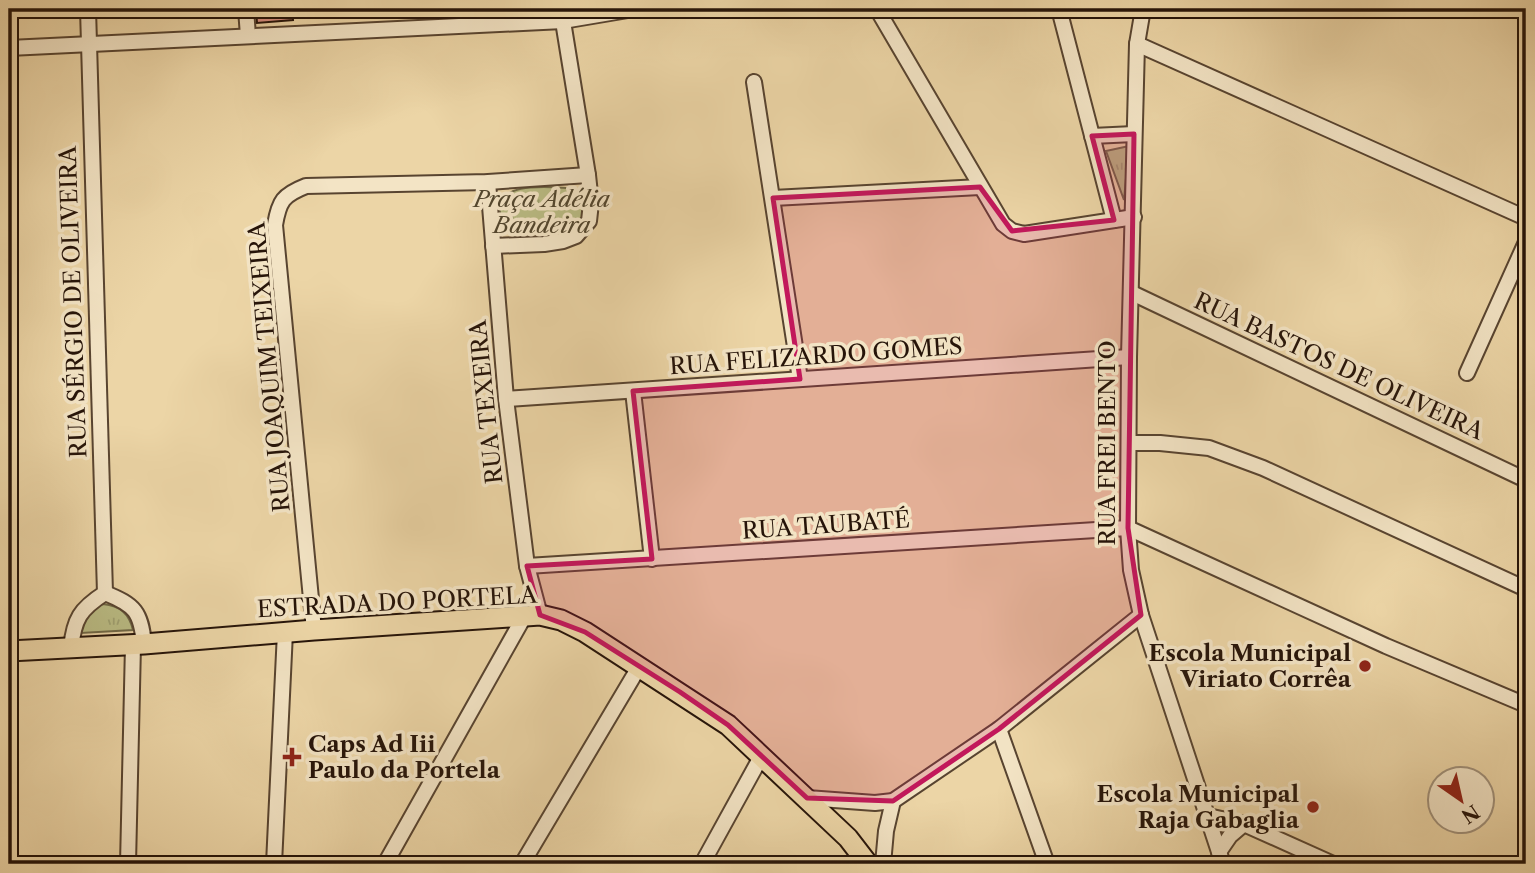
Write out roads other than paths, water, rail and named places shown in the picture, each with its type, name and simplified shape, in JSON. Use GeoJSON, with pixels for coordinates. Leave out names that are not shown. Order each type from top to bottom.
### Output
{"type":"FeatureCollection","features":[{"type":"Feature","properties":{"kind":"main road","name":"ESTRADA DO PORTELA"},"geometry":{"type":"LineString","coordinates":[[9,651],[139,645],[533,615],[561,620],[585,632],[728,725],[848,838],[868,864]]}},
{"type":"Feature","properties":{"kind":"street","name":"RUA SÉRGIO DE OLIVEIRA"},"geometry":{"type":"LineString","coordinates":[[88,9],[105,593]]}},
{"type":"Feature","properties":{"kind":"street"},"geometry":{"type":"LineString","coordinates":[[246,9],[248,36]]}},
{"type":"Feature","properties":{"kind":"street"},"geometry":{"type":"LineString","coordinates":[[9,48],[248,36],[634,9]]}},
{"type":"Feature","properties":{"kind":"street"},"geometry":{"type":"LineString","coordinates":[[877,9],[1003,224],[1012,231],[1024,234],[1134,217]]}},
{"type":"Feature","properties":{"kind":"street"},"geometry":{"type":"LineString","coordinates":[[1059,9],[1114,220]]}},
{"type":"Feature","properties":{"kind":"street","name":"RUA FREI BENTO"},"geometry":{"type":"LineString","coordinates":[[1143,9],[1137,44],[1129,356],[1130,570],[1142,615],[1221,858]]}},
{"type":"Feature","properties":{"kind":"street"},"geometry":{"type":"LineString","coordinates":[[493,246],[544,244],[576,236],[589,221],[591,203],[562,15]]}},
{"type":"Feature","properties":{"kind":"street"},"geometry":{"type":"LineString","coordinates":[[1137,44],[1526,218]]}},
{"type":"Feature","properties":{"kind":"street"},"geometry":{"type":"LineString","coordinates":[[754,82],[800,379]]}},
{"type":"Feature","properties":{"kind":"street"},"geometry":{"type":"LineString","coordinates":[[1092,136],[1135,134]]}},
{"type":"Feature","properties":{"kind":"street","name":"RUA JOAQUIM TEIXEIRA"},"geometry":{"type":"LineString","coordinates":[[314,630],[275,225],[281,201],[292,191],[306,186],[488,182],[587,175]]}},
{"type":"Feature","properties":{"kind":"street","name":"RUA TEXEIRA"},"geometry":{"type":"LineString","coordinates":[[488,182],[506,399],[533,615]]}},
{"type":"Feature","properties":{"kind":"street"},"geometry":{"type":"LineString","coordinates":[[773,198],[980,187]]}},
{"type":"Feature","properties":{"kind":"street"},"geometry":{"type":"LineString","coordinates":[[1467,373],[1526,242]]}},
{"type":"Feature","properties":{"kind":"street","name":"RUA BASTOS DE OLIVEIRA"},"geometry":{"type":"LineString","coordinates":[[1132,293],[1526,480]]}},
{"type":"Feature","properties":{"kind":"street","name":"RUA FELIZARDO GOMES"},"geometry":{"type":"LineString","coordinates":[[506,399],[1129,356]]}},
{"type":"Feature","properties":{"kind":"street"},"geometry":{"type":"LineString","coordinates":[[633,391],[652,559]]}},
{"type":"Feature","properties":{"kind":"street"},"geometry":{"type":"LineString","coordinates":[[1130,443],[1160,443],[1209,449],[1252,464],[1526,589]]}},
{"type":"Feature","properties":{"kind":"street"},"geometry":{"type":"LineString","coordinates":[[1128,528],[1386,646],[1526,705]]}},
{"type":"Feature","properties":{"kind":"street","name":"RUA TAUBATÉ"},"geometry":{"type":"LineString","coordinates":[[527,566],[1128,528]]}},
{"type":"Feature","properties":{"kind":"street"},"geometry":{"type":"LineString","coordinates":[[71,649],[77,620],[92,602],[105,593],[126,602],[140,618],[128,864]]}},
{"type":"Feature","properties":{"kind":"street"},"geometry":{"type":"LineString","coordinates":[[385,864],[533,615]]}},
{"type":"Feature","properties":{"kind":"street"},"geometry":{"type":"LineString","coordinates":[[807,798],[864,803],[893,801],[999,729],[1142,615]]}},
{"type":"Feature","properties":{"kind":"street"},"geometry":{"type":"LineString","coordinates":[[274,864],[285,632]]}},
{"type":"Feature","properties":{"kind":"street"},"geometry":{"type":"LineString","coordinates":[[522,864],[639,667]]}},
{"type":"Feature","properties":{"kind":"street"},"geometry":{"type":"LineString","coordinates":[[999,729],[1047,864]]}},
{"type":"Feature","properties":{"kind":"street"},"geometry":{"type":"LineString","coordinates":[[702,864],[762,755]]}},
{"type":"Feature","properties":{"kind":"street"},"geometry":{"type":"LineString","coordinates":[[883,864],[886,831],[893,801]]}},
{"type":"Feature","properties":{"kind":"street"},"geometry":{"type":"LineString","coordinates":[[1208,816],[1244,824],[1332,864]]}},
{"type":"Feature","properties":{"kind":"street"},"geometry":{"type":"LineString","coordinates":[[1221,858],[1230,835],[1244,824]]}},
{"type":"Feature","properties":{"kind":"place","name":"Escola Municipal Viriato Corrêa"},"geometry":{"type":"Point","coordinates":[1365,666]}},
{"type":"Feature","properties":{"kind":"place","name":"Caps Ad Iii Paulo da Portela"},"geometry":{"type":"Point","coordinates":[292,757]}},
{"type":"Feature","properties":{"kind":"place","name":"Escola Municipal Raja Gabaglia"},"geometry":{"type":"Point","coordinates":[1313,807]}},
{"type":"Feature","properties":{"kind":"park label","name":"Praça Adélia Bandeira"},"geometry":{"type":"Point","coordinates":[542,212]}}]}
